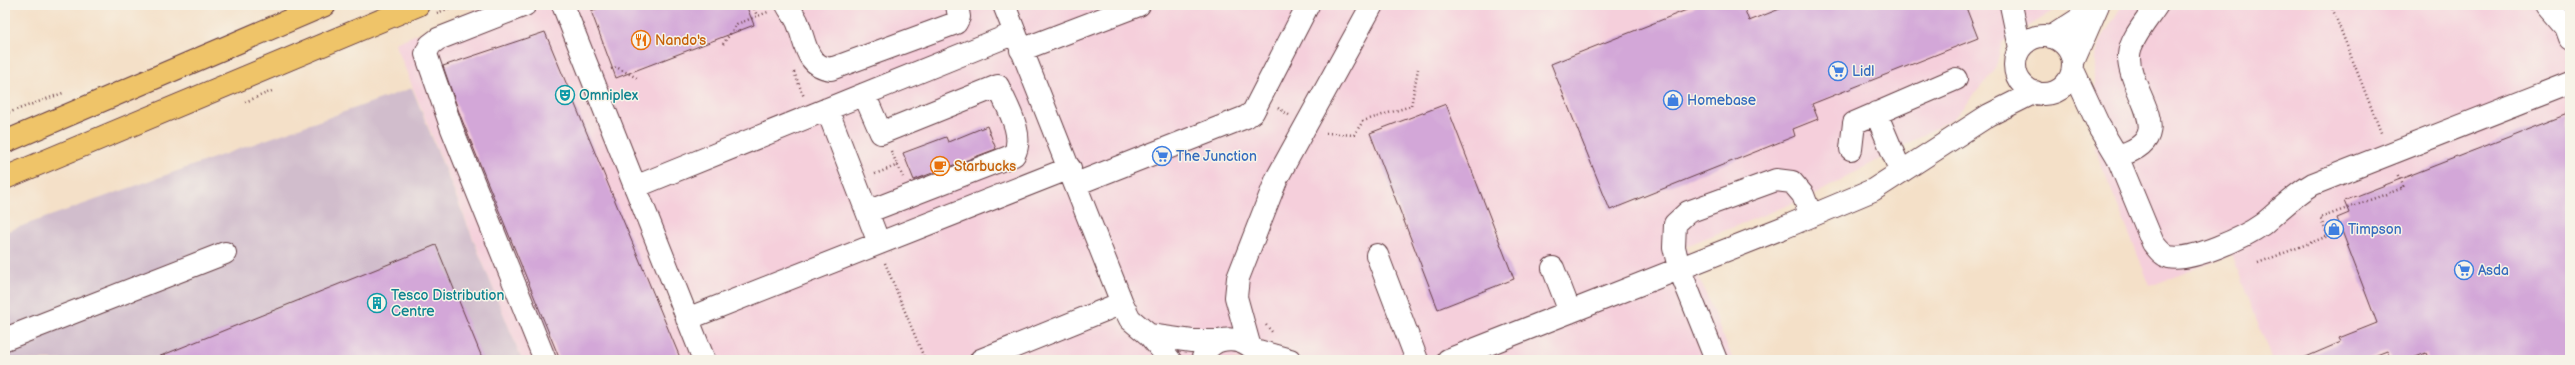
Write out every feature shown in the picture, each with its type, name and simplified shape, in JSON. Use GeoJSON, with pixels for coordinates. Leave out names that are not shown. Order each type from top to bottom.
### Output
{"type":"FeatureCollection","features":[{"type":"Feature","properties":{"kind":"highway"},"geometry":{"type":"LineString","coordinates":[[5,142],[326,5]]}},
{"type":"Feature","properties":{"kind":"highway"},"geometry":{"type":"LineString","coordinates":[[5,178],[418,5]]}},
{"type":"Feature","properties":{"kind":"street"},"geometry":{"type":"LineString","coordinates":[[525,5],[438,39],[430,45],[426,54],[452,129],[545,360]]}},
{"type":"Feature","properties":{"kind":"street"},"geometry":{"type":"LineString","coordinates":[[563,5],[704,360]]}},
{"type":"Feature","properties":{"kind":"street"},"geometry":{"type":"LineString","coordinates":[[635,187],[864,94],[910,53],[956,23],[959,17],[956,5]]}},
{"type":"Feature","properties":{"kind":"street"},"geometry":{"type":"LineString","coordinates":[[1004,5],[1122,303],[1130,319],[1149,335],[1170,360]]}},
{"type":"Feature","properties":{"kind":"street"},"geometry":{"type":"LineString","coordinates":[[795,10],[811,60],[819,68],[831,69],[910,53],[1018,42],[1106,11],[1139,5]]}},
{"type":"Feature","properties":{"kind":"street"},"geometry":{"type":"LineString","coordinates":[[687,319],[879,243],[1246,117],[1253,112],[1308,5]]}},
{"type":"Feature","properties":{"kind":"street"},"geometry":{"type":"LineString","coordinates":[[1255,351],[1236,297],[1238,278],[1277,178],[1372,5]]}},
{"type":"Feature","properties":{"kind":"street"},"geometry":{"type":"LineString","coordinates":[[2011,5],[2020,48],[2015,64],[2016,72],[2026,88],[2044,92],[2074,105],[2099,126]]}},
{"type":"Feature","properties":{"kind":"street"},"geometry":{"type":"LineString","coordinates":[[2014,5],[2047,36],[2066,46],[2099,126],[2117,156],[2153,243],[2164,254],[2179,258],[2191,256],[2242,236],[2262,224],[2300,192],[2390,154],[2570,83]]}},
{"type":"Feature","properties":{"kind":"street"},"geometry":{"type":"LineString","coordinates":[[2117,156],[2139,147],[2146,140],[2148,133],[2147,108],[2130,65],[2129,56],[2133,42],[2157,5]]}},
{"type":"Feature","properties":{"kind":"street"},"geometry":{"type":"LineString","coordinates":[[2547,5],[2566,27],[2570,38]]}},
{"type":"Feature","properties":{"kind":"street"},"geometry":{"type":"LineString","coordinates":[[2020,48],[2034,38],[2047,36],[2097,6]]}},
{"type":"Feature","properties":{"kind":"street"},"geometry":{"type":"LineString","coordinates":[[1448,360],[1485,353],[1570,312],[1873,190],[1989,115],[2066,84],[2097,6]]}},
{"type":"Feature","properties":{"kind":"street"},"geometry":{"type":"LineString","coordinates":[[1989,115],[2016,72]]}},
{"type":"Feature","properties":{"kind":"street"},"geometry":{"type":"LineString","coordinates":[[1851,149],[1854,123],[1956,79]]}},
{"type":"Feature","properties":{"kind":"street"},"geometry":{"type":"LineString","coordinates":[[864,94],[881,133],[998,86],[1017,131],[1019,145],[1014,155],[867,212]]}},
{"type":"Feature","properties":{"kind":"street"},"geometry":{"type":"LineString","coordinates":[[827,108],[879,243]]}},
{"type":"Feature","properties":{"kind":"street"},"geometry":{"type":"LineString","coordinates":[[1876,113],[1901,172]]}},
{"type":"Feature","properties":{"kind":"street"},"geometry":{"type":"LineString","coordinates":[[1716,360],[1679,268],[1674,247],[1675,224],[1688,212],[1776,180],[1792,182],[1803,195],[1811,216]]}},
{"type":"Feature","properties":{"kind":"street"},"geometry":{"type":"LineString","coordinates":[[5,339],[225,253]]}},
{"type":"Feature","properties":{"kind":"street"},"geometry":{"type":"LineString","coordinates":[[1377,255],[1417,360]]}},
{"type":"Feature","properties":{"kind":"street"},"geometry":{"type":"LineString","coordinates":[[1552,268],[1570,312]]}},
{"type":"Feature","properties":{"kind":"street"},"geometry":{"type":"LineString","coordinates":[[981,360],[1122,303]]}},
{"type":"Feature","properties":{"kind":"street"},"geometry":{"type":"LineString","coordinates":[[1149,335],[1192,341],[1239,339],[1255,351],[1288,359]]}},
{"type":"Feature","properties":{"kind":"street"},"geometry":{"type":"LineString","coordinates":[[1202,360],[1210,347],[1219,341]]}},
{"type":"Feature","properties":{"kind":"path"},"geometry":{"type":"LineString","coordinates":[[753,5],[758,16]]}},
{"type":"Feature","properties":{"kind":"path"},"geometry":{"type":"LineString","coordinates":[[2258,263],[2328,236],[2320,218],[2404,188],[2331,5]]}},
{"type":"Feature","properties":{"kind":"path"},"geometry":{"type":"LineString","coordinates":[[1321,132],[1354,135],[1363,121],[1411,106],[1418,69]]}},
{"type":"Feature","properties":{"kind":"path"},"geometry":{"type":"LineString","coordinates":[[881,133],[898,165],[910,195]]}},
{"type":"Feature","properties":{"kind":"path"},"geometry":{"type":"LineString","coordinates":[[1261,319],[1276,337],[1289,343],[1288,359]]}},
{"type":"Feature","properties":{"kind":"shaded area","name":"The Junction"},"geometry":{"type":"Polygon","coordinates":[[[488,5],[2063,5],[2002,43],[1995,70],[1954,118],[1816,194],[1686,246],[1733,360],[522,360],[395,43],[488,5]]]}},
{"type":"Feature","properties":{"kind":"shaded area"},"geometry":{"type":"Polygon","coordinates":[[[2122,5],[2570,5],[2570,360],[2272,360],[2232,255],[2150,286],[2095,149],[2095,58],[2101,40],[2122,5]]]}},
{"type":"Feature","properties":{"kind":"shaded area"},"geometry":{"type":"Polygon","coordinates":[[[412,88],[522,360],[5,360],[5,232],[412,88]]]}},
{"type":"Feature","properties":{"kind":"building","name":"Nando's"},"geometry":{"type":"Polygon","coordinates":[[[607,5],[746,5],[754,25],[616,78],[591,11],[607,5]]]}},
{"type":"Feature","properties":{"kind":"building","name":"Homebase"},"geometry":{"type":"Polygon","coordinates":[[[1699,5],[1743,5],[1749,21],[1790,5],[1965,5],[1978,38],[1812,104],[1818,119],[1793,129],[1795,136],[1610,210],[1551,64],[1699,5]]]}},
{"type":"Feature","properties":{"kind":"building"},"geometry":{"type":"Polygon","coordinates":[[[545,32],[681,360],[560,360],[460,115],[443,66],[545,32]]]}},
{"type":"Feature","properties":{"kind":"building"},"geometry":{"type":"Polygon","coordinates":[[[1446,104],[1514,279],[1438,309],[1370,133],[1446,104]]]}},
{"type":"Feature","properties":{"kind":"building","name":"Asda"},"geometry":{"type":"Polygon","coordinates":[[[2570,113],[2570,360],[2429,360],[2426,353],[2408,360],[2391,360],[2387,351],[2364,360],[2299,360],[2341,342],[2339,338],[2377,323],[2337,218],[2349,213],[2344,201],[2570,113]]]}},
{"type":"Feature","properties":{"kind":"building","name":"Starbucks"},"geometry":{"type":"Polygon","coordinates":[[[987,126],[996,149],[914,180],[903,153],[946,137],[948,142],[987,126]]]}},
{"type":"Feature","properties":{"kind":"building","name":"Tesco Distribution Centre"},"geometry":{"type":"Polygon","coordinates":[[[436,245],[483,360],[153,360],[153,359],[436,245]]]}},
{"type":"Feature","properties":{"kind":"place","name":"Nando's"},"geometry":{"type":"Point","coordinates":[641,40]}},
{"type":"Feature","properties":{"kind":"place","name":"Lidl"},"geometry":{"type":"Point","coordinates":[1838,71]}},
{"type":"Feature","properties":{"kind":"place","name":"Omniplex"},"geometry":{"type":"Point","coordinates":[565,95]}},
{"type":"Feature","properties":{"kind":"place","name":"Homebase"},"geometry":{"type":"Point","coordinates":[1673,100]}},
{"type":"Feature","properties":{"kind":"place","name":"The Junction"},"geometry":{"type":"Point","coordinates":[1162,156]}},
{"type":"Feature","properties":{"kind":"place","name":"Starbucks"},"geometry":{"type":"Point","coordinates":[940,166]}},
{"type":"Feature","properties":{"kind":"place","name":"Timpson"},"geometry":{"type":"Point","coordinates":[2334,229]}},
{"type":"Feature","properties":{"kind":"place","name":"Asda"},"geometry":{"type":"Point","coordinates":[2464,270]}},
{"type":"Feature","properties":{"kind":"place","name":"Tesco Distribution Centre"},"geometry":{"type":"Point","coordinates":[377,303]}}]}
